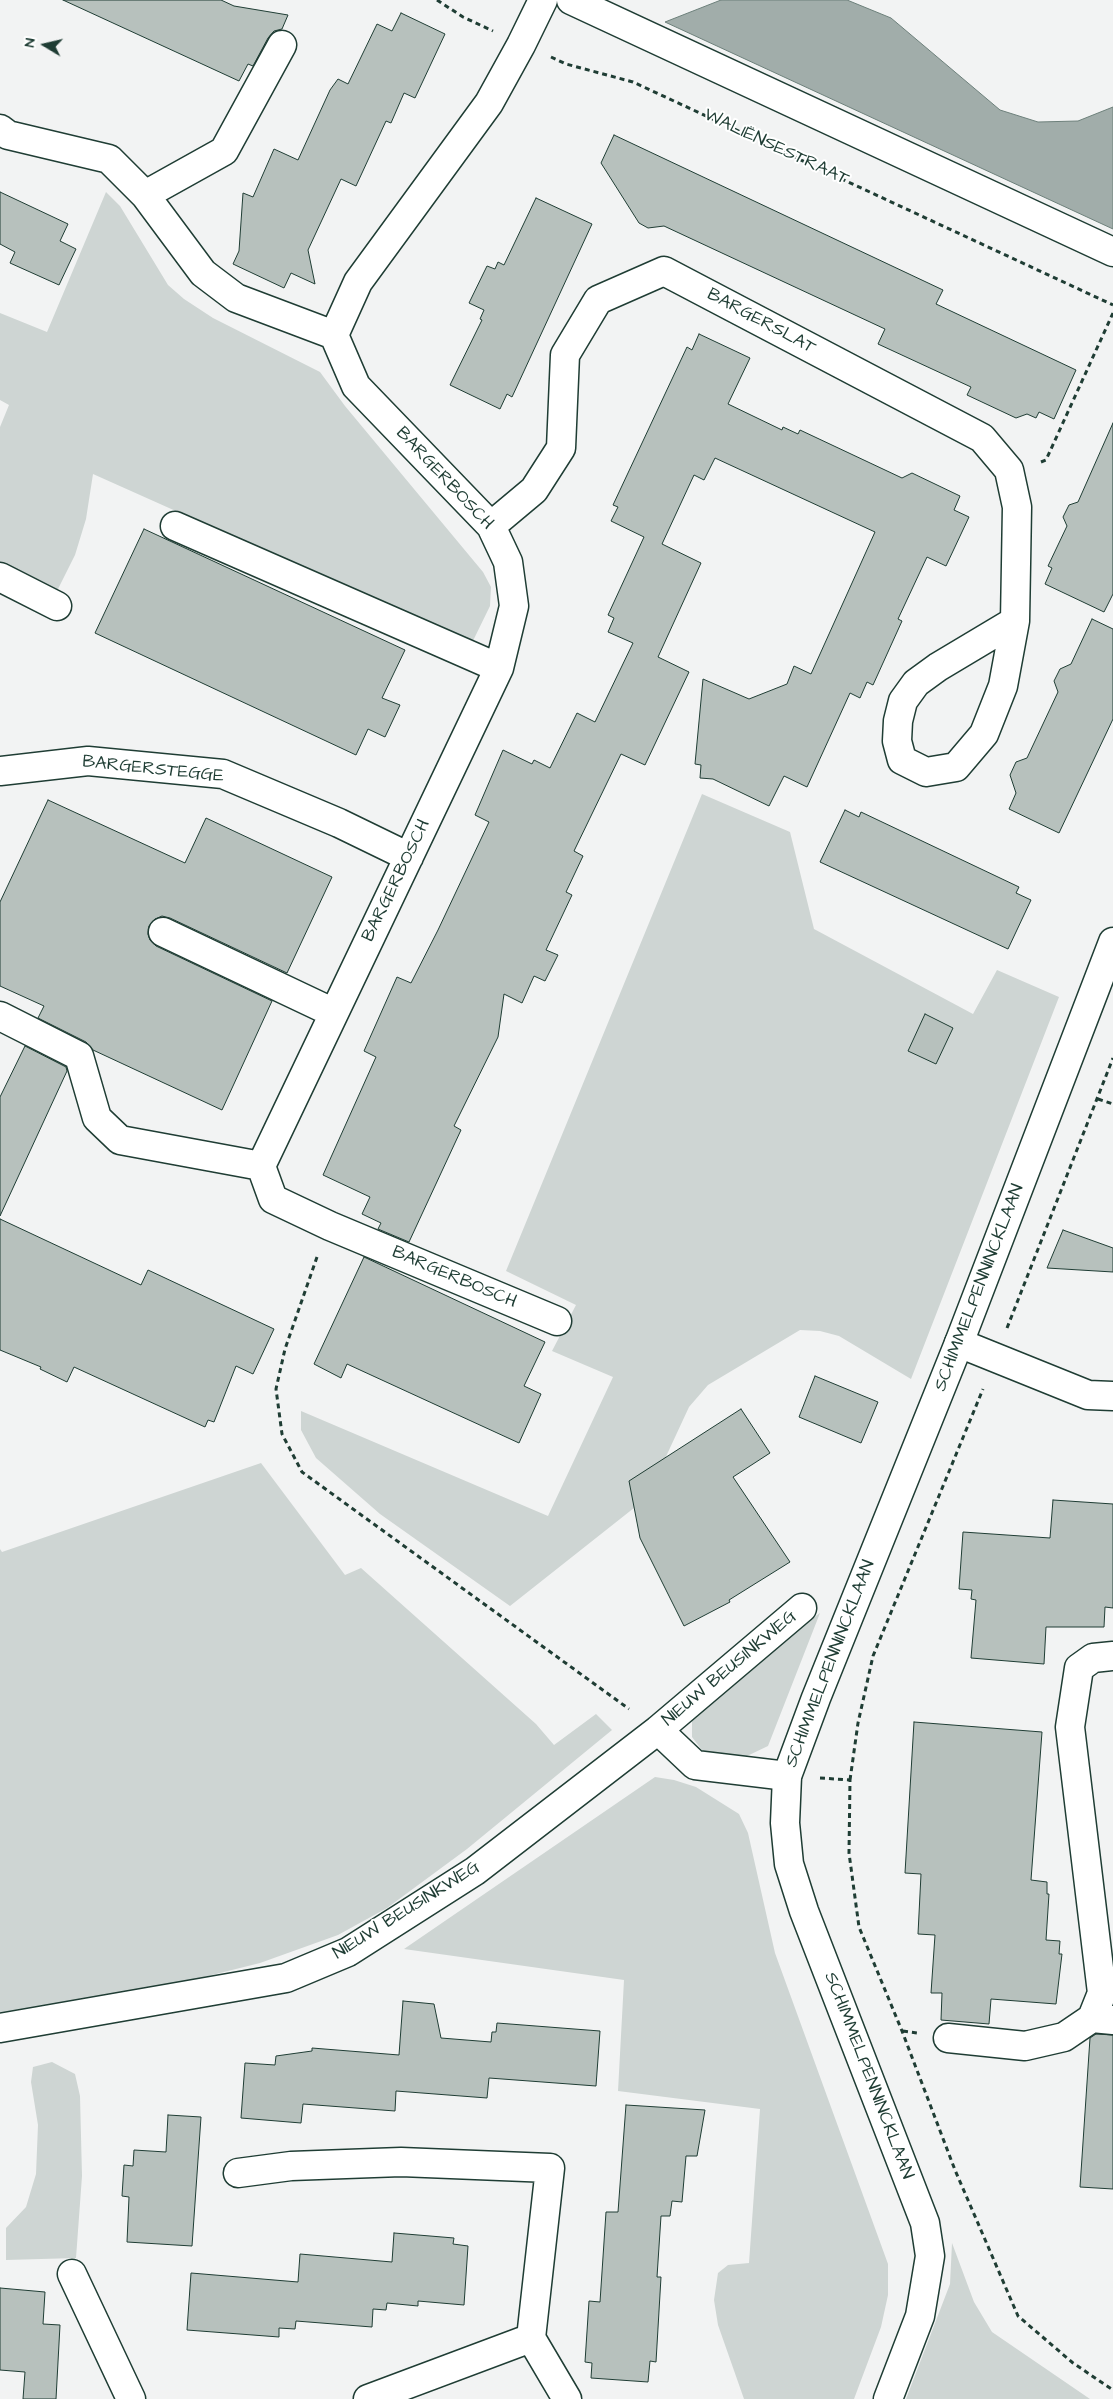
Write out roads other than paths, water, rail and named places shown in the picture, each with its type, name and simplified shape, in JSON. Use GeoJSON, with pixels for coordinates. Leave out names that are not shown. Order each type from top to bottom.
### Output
{"type":"FeatureCollection","features":[{"type":"Feature","properties":{"kind":"street"},"geometry":{"type":"LineString","coordinates":[[0,129],[8,135],[109,159],[145,195],[203,273],[209,278],[236,298],[334,335],[358,282],[489,103],[543,0]]}},
{"type":"Feature","properties":{"kind":"street"},"geometry":{"type":"LineString","coordinates":[[571,0],[1113,252]]}},
{"type":"Feature","properties":{"kind":"street"},"geometry":{"type":"LineString","coordinates":[[145,195],[224,151],[282,44]]}},
{"type":"Feature","properties":{"kind":"street","name":"BARGERSLAT"},"geometry":{"type":"LineString","coordinates":[[491,526],[534,490],[561,448],[565,355],[598,300],[664,271],[982,438],[1009,470],[1017,507],[1015,622],[1003,686],[984,734],[956,767],[926,772],[902,760],[897,741],[898,721],[903,701],[916,683],[938,667],[1015,622]]}},
{"type":"Feature","properties":{"kind":"street","name":"BARGERBOSCH"},"geometry":{"type":"LineString","coordinates":[[334,335],[356,386],[491,526],[508,562],[514,606],[499,668],[261,1166],[273,1199],[330,1226],[557,1321]]}},
{"type":"Feature","properties":{"kind":"street"},"geometry":{"type":"LineString","coordinates":[[175,526],[499,668]]}},
{"type":"Feature","properties":{"kind":"street"},"geometry":{"type":"LineString","coordinates":[[0,576],[57,606]]}},
{"type":"Feature","properties":{"kind":"street","name":"BARGERSTEGGE"},"geometry":{"type":"LineString","coordinates":[[0,771],[88,760],[222,774],[339,823],[409,857]]}},
{"type":"Feature","properties":{"kind":"street"},"geometry":{"type":"LineString","coordinates":[[163,932],[334,1013]]}},
{"type":"Feature","properties":{"kind":"street","name":"SCHIMMELPENNINCKLAAN"},"geometry":{"type":"LineString","coordinates":[[888,2399],[920,2316],[930,2256],[925,2223],[804,1911],[789,1864],[785,1823],[787,1776],[816,1698],[959,1343],[1113,942]]}},
{"type":"Feature","properties":{"kind":"street"},"geometry":{"type":"LineString","coordinates":[[0,1016],[79,1056],[98,1118],[120,1140],[261,1166]]}},
{"type":"Feature","properties":{"kind":"street"},"geometry":{"type":"LineString","coordinates":[[959,1343],[1088,1395],[1113,1396]]}},
{"type":"Feature","properties":{"kind":"street","name":"NIEUW BEUSINKWEG"},"geometry":{"type":"LineString","coordinates":[[0,2028],[286,1978],[348,1952],[475,1871],[658,1730],[802,1608]]}},
{"type":"Feature","properties":{"kind":"street"},"geometry":{"type":"LineString","coordinates":[[948,2038],[1025,2046],[1064,2036],[1102,2019],[1102,1993],[1070,1727],[1079,1668],[1093,1658],[1113,1656]]}},
{"type":"Feature","properties":{"kind":"street","name":"NIEUW BEUSINKWEG"},"geometry":{"type":"LineString","coordinates":[[658,1730],[695,1765],[787,1776]]}},
{"type":"Feature","properties":{"kind":"street"},"geometry":{"type":"LineString","coordinates":[[238,2173],[292,2166],[401,2162],[550,2168],[532,2338],[568,2399]]}},
{"type":"Feature","properties":{"kind":"street"},"geometry":{"type":"LineString","coordinates":[[72,2274],[131,2399]]}},
{"type":"Feature","properties":{"kind":"street"},"geometry":{"type":"LineString","coordinates":[[368,2399],[532,2338]]}}]}
